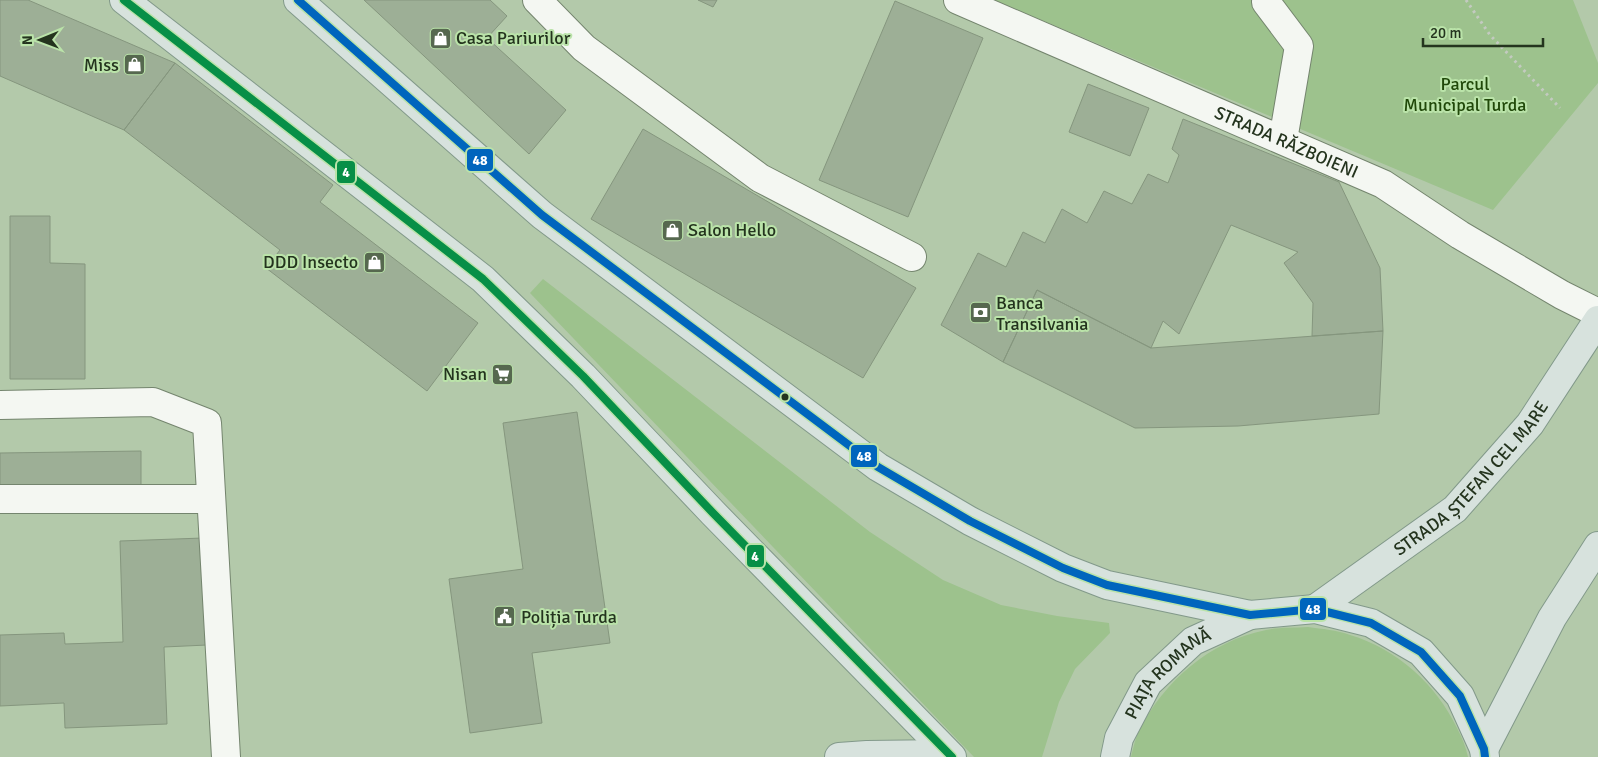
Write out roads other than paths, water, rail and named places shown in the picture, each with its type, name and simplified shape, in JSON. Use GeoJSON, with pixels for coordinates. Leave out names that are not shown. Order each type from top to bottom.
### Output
{"type":"FeatureCollection","features":[{"type":"Feature","properties":{"kind":"main road"},"geometry":{"type":"LineString","coordinates":[[124,0],[483,279],[583,376],[948,756]]}},
{"type":"Feature","properties":{"kind":"main road","name":"PIAȚA ROMANĂ"},"geometry":{"type":"LineString","coordinates":[[298,0],[542,215],[878,468],[930,498],[1063,568],[1107,585],[1250,615],[1315,609],[1372,623],[1422,652],[1460,696],[1484,753]]}},
{"type":"Feature","properties":{"kind":"main road","name":"STRADA ȘTEFAN CEL MARE"},"geometry":{"type":"LineString","coordinates":[[1315,609],[1455,509],[1530,424],[1598,320]]}},
{"type":"Feature","properties":{"kind":"main road"},"geometry":{"type":"LineString","coordinates":[[1484,753],[1552,618],[1598,546]]}},
{"type":"Feature","properties":{"kind":"main road","name":"PIAȚA ROMANĂ"},"geometry":{"type":"LineString","coordinates":[[1116,757],[1119,738],[1148,683],[1193,641],[1250,615]]}},
{"type":"Feature","properties":{"kind":"main road"},"geometry":{"type":"LineString","coordinates":[[839,757],[867,755],[948,756]]}},
{"type":"Feature","properties":{"kind":"street"},"geometry":{"type":"LineString","coordinates":[[537,0],[584,48],[760,178],[912,257]]}},
{"type":"Feature","properties":{"kind":"street","name":"STRADA RĂZBOIENI"},"geometry":{"type":"LineString","coordinates":[[958,0],[1382,184],[1477,245],[1554,290],[1598,313]]}},
{"type":"Feature","properties":{"kind":"street"},"geometry":{"type":"LineString","coordinates":[[1266,2],[1299,46],[1283,140]]}},
{"type":"Feature","properties":{"kind":"street"},"geometry":{"type":"LineString","coordinates":[[0,405],[153,402],[207,423],[226,757]]}},
{"type":"Feature","properties":{"kind":"street"},"geometry":{"type":"LineString","coordinates":[[0,499],[211,499]]}},
{"type":"Feature","properties":{"kind":"place","name":"Casa Pariurilor"},"geometry":{"type":"Point","coordinates":[440,38]}},
{"type":"Feature","properties":{"kind":"place","name":"Miss"},"geometry":{"type":"Point","coordinates":[135,65]}},
{"type":"Feature","properties":{"kind":"place","name":"Salon Hello"},"geometry":{"type":"Point","coordinates":[672,230]}},
{"type":"Feature","properties":{"kind":"place","name":"DDD Insecto"},"geometry":{"type":"Point","coordinates":[374,262]}},
{"type":"Feature","properties":{"kind":"place","name":"Banca Transilvania"},"geometry":{"type":"Point","coordinates":[980,313]}},
{"type":"Feature","properties":{"kind":"place","name":"Nisan"},"geometry":{"type":"Point","coordinates":[503,374]}},
{"type":"Feature","properties":{"kind":"place","name":"Poliția Turda"},"geometry":{"type":"Point","coordinates":[505,617]}},
{"type":"Feature","properties":{"kind":"park label","name":"Parcul Municipal Turda"},"geometry":{"type":"Point","coordinates":[1465,94]}}]}
